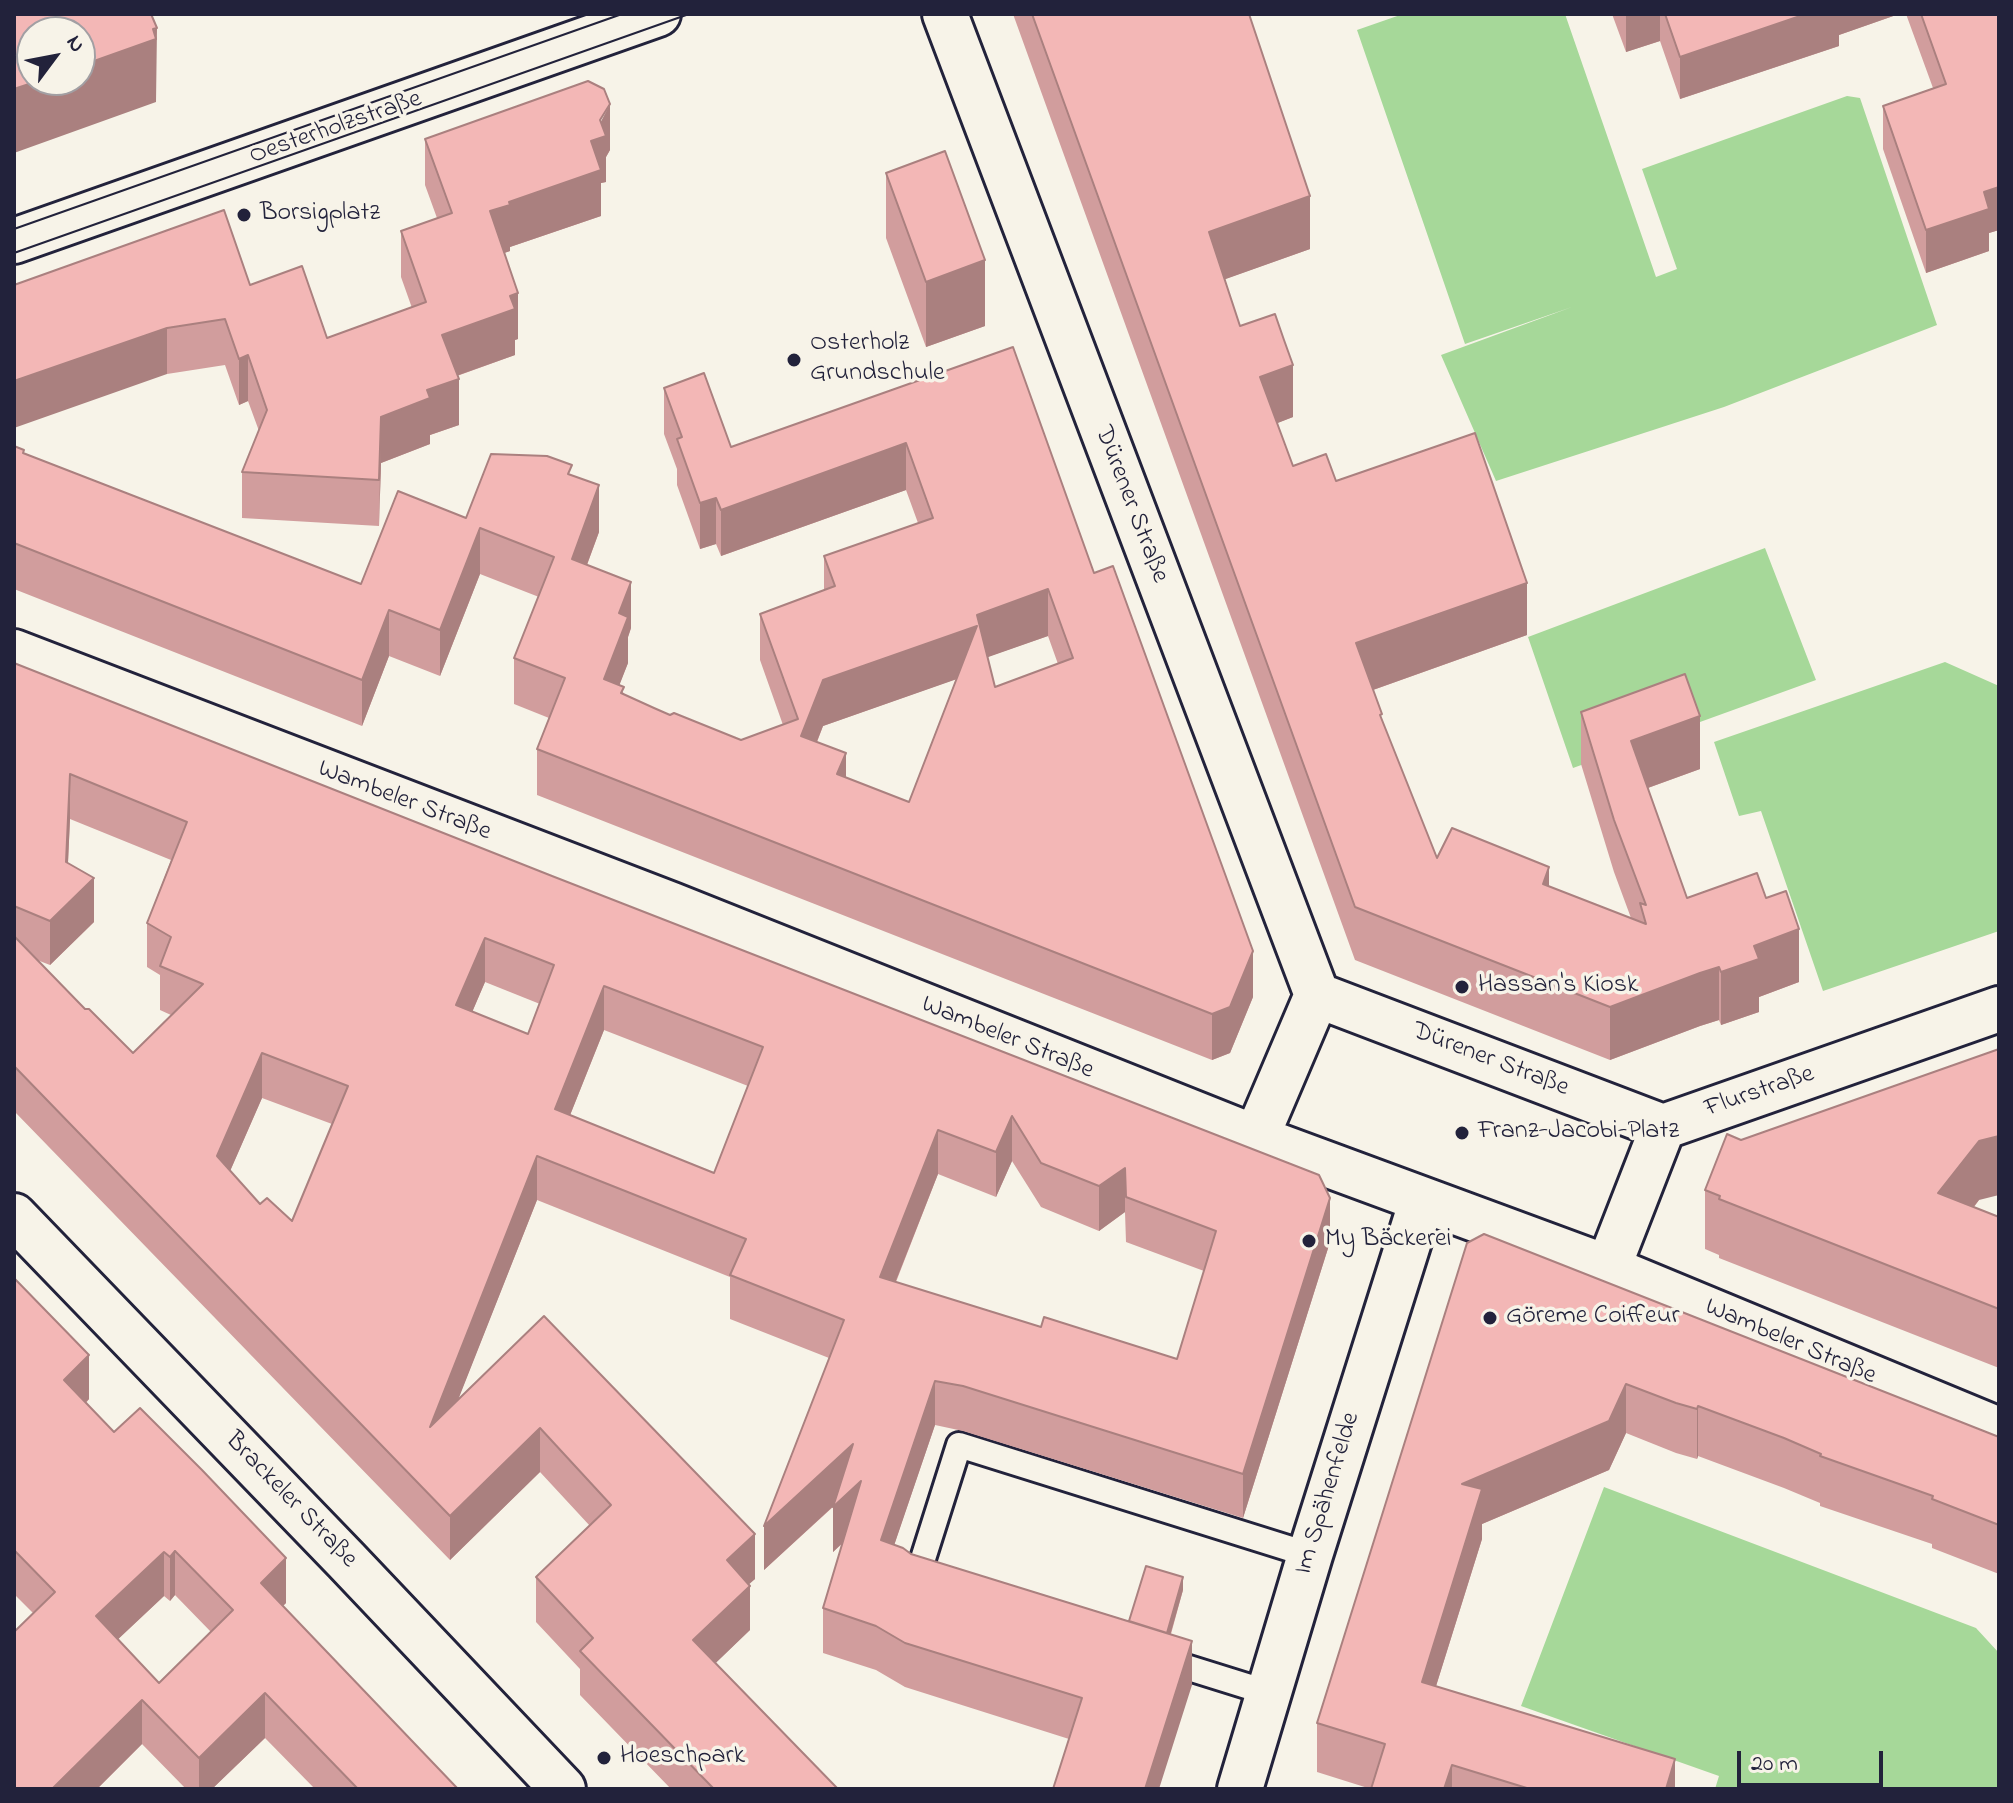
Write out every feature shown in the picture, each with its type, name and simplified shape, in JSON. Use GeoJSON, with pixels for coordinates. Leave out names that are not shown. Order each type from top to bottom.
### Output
{"type":"FeatureCollection","features":[{"type":"Feature","properties":{"kind":"street","name":"Oesterholzstraße"},"geometry":{"type":"LineString","coordinates":[[14,241],[658,14]]}},
{"type":"Feature","properties":{"kind":"street","name":"Dürener Straße"},"geometry":{"type":"LineString","coordinates":[[945,14],[1317,995],[1663,1127]]}},
{"type":"Feature","properties":{"kind":"street","name":"Wambeler Straße"},"geometry":{"type":"LineString","coordinates":[[14,652],[672,905],[1256,1138],[1608,1268],[1999,1430]]}},
{"type":"Feature","properties":{"kind":"street"},"geometry":{"type":"LineString","coordinates":[[1256,1138],[1317,995]]}},
{"type":"Feature","properties":{"kind":"street","name":"Flurstraße"},"geometry":{"type":"LineString","coordinates":[[1663,1127],[1999,1009]]}},
{"type":"Feature","properties":{"kind":"street"},"geometry":{"type":"LineString","coordinates":[[1608,1268],[1663,1127]]}},
{"type":"Feature","properties":{"kind":"street","name":"Im Spähenfelde"},"geometry":{"type":"LineString","coordinates":[[1241,1789],[1310,1555],[1422,1200]]}},
{"type":"Feature","properties":{"kind":"street","name":"Brackeler Straße"},"geometry":{"type":"LineString","coordinates":[[14,1216],[563,1789]]}},
{"type":"Feature","properties":{"kind":"lane"},"geometry":{"type":"LineString","coordinates":[[945,1593],[915,1584],[959,1445],[1310,1555]]}},
{"type":"Feature","properties":{"kind":"lane"},"geometry":{"type":"LineString","coordinates":[[1136,1652],[1269,1693]]}},
{"type":"Feature","properties":{"kind":"green space"},"geometry":{"type":"Polygon","coordinates":[[[1403,14],[1565,14],[1656,277],[1677,269],[1642,169],[1847,96],[1860,98],[1937,325],[1724,407],[1496,481],[1441,355],[1572,307],[1465,344],[1357,30],[1403,14]]]}},
{"type":"Feature","properties":{"kind":"green space"},"geometry":{"type":"Polygon","coordinates":[[[1765,548],[1816,680],[1573,768],[1528,637],[1765,548]]]}},
{"type":"Feature","properties":{"kind":"green space"},"geometry":{"type":"Polygon","coordinates":[[[1945,662],[1999,686],[1999,931],[1823,991],[1761,811],[1739,816],[1714,742],[1945,662]]]}},
{"type":"Feature","properties":{"kind":"green space"},"geometry":{"type":"Polygon","coordinates":[[[1604,1487],[1976,1628],[1999,1653],[1999,1789],[1715,1789],[1719,1776],[1521,1706],[1604,1487]]]}},
{"type":"Feature","properties":{"kind":"building"},"geometry":{"type":"Polygon","coordinates":[[[14,14],[151,14],[157,28],[153,29],[156,39],[96,60],[96,16],[16,16],[14,89],[14,14]]]}},
{"type":"Feature","properties":{"kind":"building"},"geometry":{"type":"Polygon","coordinates":[[[1032,14],[1249,14],[1310,196],[1209,232],[1240,326],[1275,314],[1293,365],[1260,377],[1293,466],[1326,454],[1336,481],[1475,433],[1527,583],[1356,643],[1380,715],[1437,858],[1452,828],[1549,867],[1543,884],[1646,924],[1640,903],[1646,905],[1614,820],[1581,712],[1685,674],[1700,716],[1631,741],[1687,898],[1757,873],[1766,898],[1786,891],[1799,929],[1754,946],[1759,959],[1721,972],[1719,967],[1700,973],[1610,1007],[1355,907],[1032,14]]]}},
{"type":"Feature","properties":{"kind":"building"},"geometry":{"type":"Polygon","coordinates":[[[1665,14],[1806,14],[1680,57],[1665,14]]]}},
{"type":"Feature","properties":{"kind":"building"},"geometry":{"type":"Polygon","coordinates":[[[1921,14],[1999,14],[1999,187],[1984,192],[1989,209],[1926,230],[1883,106],[1946,84],[1921,14]]]}},
{"type":"Feature","properties":{"kind":"building"},"geometry":{"type":"Polygon","coordinates":[[[588,81],[604,89],[610,104],[600,120],[606,136],[591,141],[601,170],[490,211],[518,293],[510,296],[515,309],[442,335],[459,379],[427,390],[430,398],[381,417],[379,480],[242,472],[267,410],[248,355],[239,359],[225,319],[167,328],[14,381],[14,285],[224,210],[250,285],[302,266],[327,338],[426,302],[401,231],[452,213],[425,139],[588,81]]]}},
{"type":"Feature","properties":{"kind":"building"},"geometry":{"type":"Polygon","coordinates":[[[945,151],[985,260],[926,282],[886,173],[945,151]]]}},
{"type":"Feature","properties":{"kind":"building"},"geometry":{"type":"Polygon","coordinates":[[[1013,347],[1094,573],[1113,566],[1253,951],[1230,1007],[1212,1014],[537,749],[565,678],[514,658],[554,557],[480,528],[440,630],[389,610],[362,680],[14,543],[14,446],[24,450],[23,453],[361,584],[398,491],[466,518],[491,454],[547,456],[572,465],[568,474],[599,485],[572,559],[631,582],[619,613],[628,617],[604,679],[624,687],[621,693],[654,708],[741,740],[798,719],[760,614],[835,586],[824,556],[933,518],[906,443],[721,510],[716,498],[700,503],[677,439],[682,437],[664,388],[704,373],[731,447],[1013,347]],[[1048,589],[977,615],[995,687],[1073,658],[1048,589]],[[977,626],[823,680],[801,736],[846,753],[837,774],[909,802],[977,626]]]}},
{"type":"Feature","properties":{"kind":"building"},"geometry":{"type":"Polygon","coordinates":[[[14,663],[1319,1175],[1330,1198],[1243,1474],[963,1386],[935,1381],[881,1540],[911,1554],[1192,1641],[1145,1789],[1053,1789],[1082,1698],[905,1643],[876,1626],[823,1608],[861,1481],[833,1507],[853,1444],[764,1526],[844,1320],[730,1275],[746,1239],[537,1156],[430,1427],[544,1316],[755,1534],[727,1560],[750,1586],[693,1640],[838,1789],[714,1789],[580,1651],[593,1638],[536,1577],[611,1505],[540,1428],[450,1516],[14,1066],[14,936],[133,1053],[203,984],[160,966],[171,937],[147,923],[187,822],[70,774],[66,862],[94,878],[50,921],[14,906],[14,663]],[[485,938],[456,1005],[528,1034],[554,965],[485,938]],[[604,986],[555,1109],[714,1173],[763,1047],[604,986]],[[262,1053],[217,1156],[260,1204],[267,1198],[292,1221],[348,1086],[262,1053]],[[1012,1116],[996,1152],[938,1130],[880,1277],[1041,1327],[1044,1317],[1177,1359],[1216,1231],[1126,1197],[1125,1168],[1099,1186],[1041,1163],[1012,1116]]]}},
{"type":"Feature","properties":{"kind":"building"},"geometry":{"type":"Polygon","coordinates":[[[1999,1049],[1999,1136],[1979,1141],[1938,1193],[1999,1217],[1999,1309],[1719,1199],[1720,1196],[1705,1190],[1727,1134],[1741,1140],[1999,1049]]]}},
{"type":"Feature","properties":{"kind":"building"},"geometry":{"type":"Polygon","coordinates":[[[1484,1234],[1999,1437],[1999,1525],[1932,1499],[1933,1496],[1820,1456],[1784,1438],[1698,1406],[1697,1409],[1676,1403],[1626,1384],[1609,1421],[1462,1484],[1482,1489],[1422,1682],[1675,1759],[1666,1789],[1530,1789],[1452,1765],[1444,1789],[1371,1789],[1385,1744],[1317,1723],[1467,1243],[1484,1234]]]}},
{"type":"Feature","properties":{"kind":"building"},"geometry":{"type":"Polygon","coordinates":[[[14,1278],[89,1355],[64,1380],[114,1432],[140,1408],[202,1470],[286,1558],[261,1583],[458,1789],[358,1789],[265,1693],[199,1758],[142,1700],[52,1789],[14,1789],[14,1632],[55,1592],[14,1550],[14,1278]],[[175,1551],[170,1557],[164,1552],[96,1616],[159,1683],[233,1610],[175,1551]]]}},
{"type":"Feature","properties":{"kind":"building"},"geometry":{"type":"Polygon","coordinates":[[[1146,1566],[1183,1577],[1167,1633],[1129,1621],[1146,1566]]]}},
{"type":"Feature","properties":{"kind":"tram line"},"geometry":{"type":"LineString","coordinates":[[14,229],[622,14]]}},
{"type":"Feature","properties":{"kind":"tram line"},"geometry":{"type":"LineString","coordinates":[[14,253],[689,14]]}},
{"type":"Feature","properties":{"kind":"place","name":"Borsigplatz"},"geometry":{"type":"Point","coordinates":[244,215]}},
{"type":"Feature","properties":{"kind":"place","name":"Osterholz Grundschule"},"geometry":{"type":"Point","coordinates":[794,360]}},
{"type":"Feature","properties":{"kind":"place","name":"Hassan's Kiosk"},"geometry":{"type":"Point","coordinates":[1462,987]}},
{"type":"Feature","properties":{"kind":"place","name":"Franz-Jacobi-Platz"},"geometry":{"type":"Point","coordinates":[1462,1133]}},
{"type":"Feature","properties":{"kind":"place","name":"My Bäckerei"},"geometry":{"type":"Point","coordinates":[1309,1241]}},
{"type":"Feature","properties":{"kind":"place","name":"Göreme Coiffeur"},"geometry":{"type":"Point","coordinates":[1490,1318]}},
{"type":"Feature","properties":{"kind":"place","name":"Hoeschpark"},"geometry":{"type":"Point","coordinates":[604,1758]}}]}
